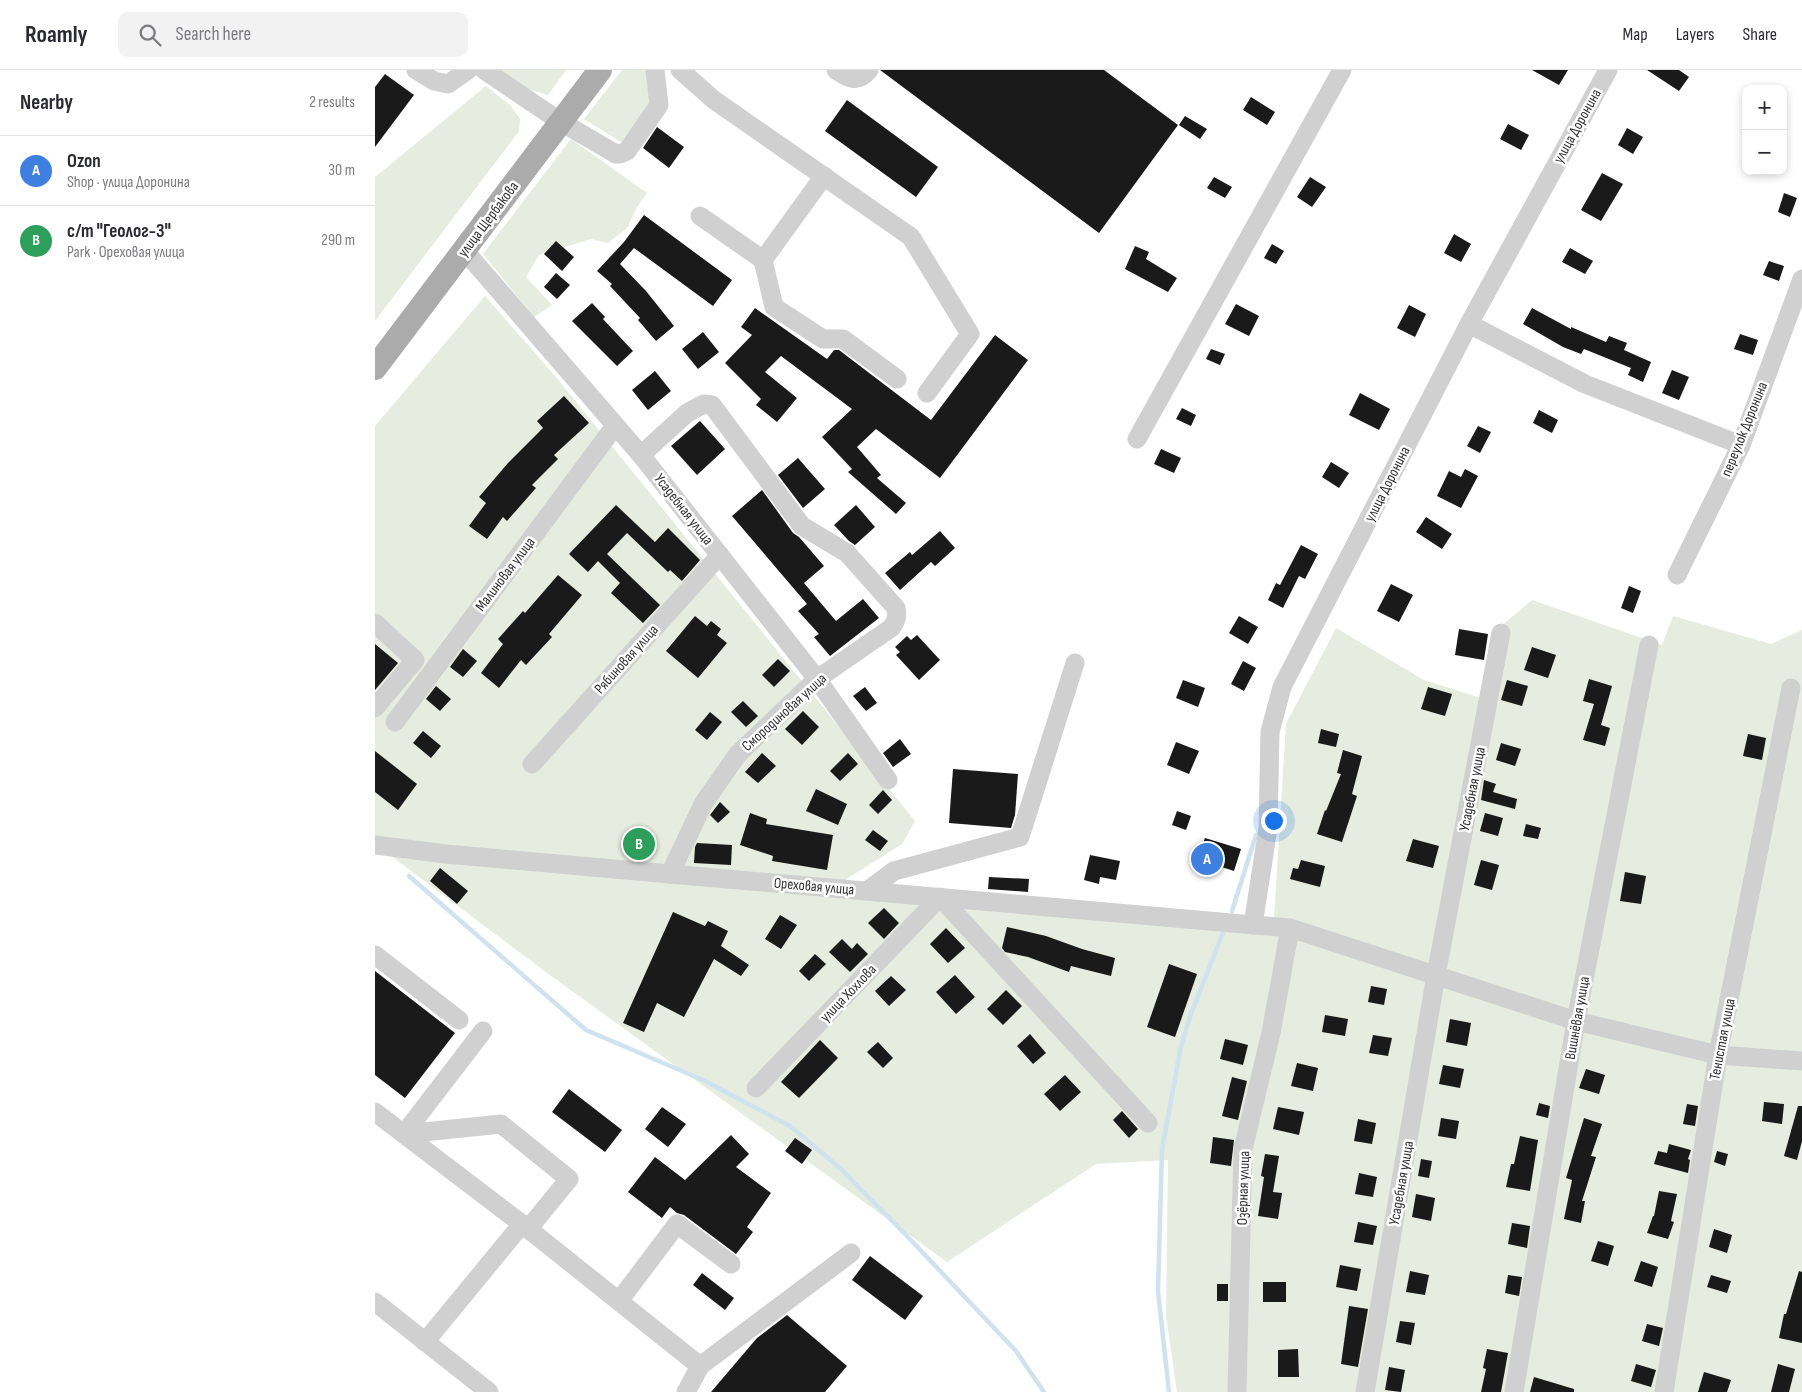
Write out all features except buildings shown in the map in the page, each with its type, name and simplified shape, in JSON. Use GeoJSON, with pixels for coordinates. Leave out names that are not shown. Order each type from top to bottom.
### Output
{"type":"FeatureCollection","features":[{"type":"Feature","properties":{"kind":"main road","name":"улица Щербакова"},"geometry":{"type":"LineString","coordinates":[[375,368],[600,70]]}},
{"type":"Feature","properties":{"kind":"street"},"geometry":{"type":"LineString","coordinates":[[416,70],[434,82],[448,84],[468,70]]}},
{"type":"Feature","properties":{"kind":"street"},"geometry":{"type":"LineString","coordinates":[[484,70],[561,122],[616,154],[624,153],[659,105],[655,70]]}},
{"type":"Feature","properties":{"kind":"street"},"geometry":{"type":"LineString","coordinates":[[680,70],[714,100],[911,237],[970,334],[927,393]]}},
{"type":"Feature","properties":{"kind":"street"},"geometry":{"type":"LineString","coordinates":[[836,70],[849,78],[855,79],[869,70]]}},
{"type":"Feature","properties":{"kind":"street"},"geometry":{"type":"LineString","coordinates":[[1137,439],[1342,70]]}},
{"type":"Feature","properties":{"kind":"street","name":"улица Доронина"},"geometry":{"type":"LineString","coordinates":[[1253,925],[1268,828],[1270,732],[1282,687],[1469,324],[1608,70]]}},
{"type":"Feature","properties":{"kind":"street"},"geometry":{"type":"LineString","coordinates":[[763,260],[824,176]]}},
{"type":"Feature","properties":{"kind":"street"},"geometry":{"type":"LineString","coordinates":[[700,216],[763,260],[774,307],[823,339],[843,339],[897,379]]}},
{"type":"Feature","properties":{"kind":"street","name":"Усадебная улица"},"geometry":{"type":"LineString","coordinates":[[464,250],[641,455],[817,679],[888,780]]}},
{"type":"Feature","properties":{"kind":"street","name":"переулок Доронина"},"geometry":{"type":"LineString","coordinates":[[1677,575],[1741,446],[1802,279]]}},
{"type":"Feature","properties":{"kind":"street"},"geometry":{"type":"LineString","coordinates":[[1469,324],[1585,384],[1741,446]]}},
{"type":"Feature","properties":{"kind":"street","name":"Смородиновая улица"},"geometry":{"type":"LineString","coordinates":[[641,455],[687,413],[704,404],[712,405],[802,526],[847,553],[896,608],[897,616],[891,628],[817,679],[738,754],[703,804],[670,874]]}},
{"type":"Feature","properties":{"kind":"street","name":"Малиновая улица"},"geometry":{"type":"LineString","coordinates":[[395,722],[615,426]]}},
{"type":"Feature","properties":{"kind":"street","name":"Рябиновая улица"},"geometry":{"type":"LineString","coordinates":[[531,764],[720,555]]}},
{"type":"Feature","properties":{"kind":"street"},"geometry":{"type":"LineString","coordinates":[[375,623],[415,660],[375,708]]}},
{"type":"Feature","properties":{"kind":"street","name":"Усадебная улица"},"geometry":{"type":"LineString","coordinates":[[1365,1392],[1437,975],[1501,634]]}},
{"type":"Feature","properties":{"kind":"street","name":"Вишнёвая улица"},"geometry":{"type":"LineString","coordinates":[[1514,1392],[1576,1021],[1649,645]]}},
{"type":"Feature","properties":{"kind":"street"},"geometry":{"type":"LineString","coordinates":[[867,891],[894,871],[1021,837],[1075,663]]}},
{"type":"Feature","properties":{"kind":"street","name":"Тенистая улица"},"geometry":{"type":"LineString","coordinates":[[1664,1392],[1718,1055],[1791,688]]}},
{"type":"Feature","properties":{"kind":"street","name":"Ореховая улица"},"geometry":{"type":"LineString","coordinates":[[375,845],[445,854],[670,874],[781,877],[867,891],[1253,925]]}},
{"type":"Feature","properties":{"kind":"street"},"geometry":{"type":"LineString","coordinates":[[940,897],[1148,1123]]}},
{"type":"Feature","properties":{"kind":"street","name":"улица Хохлова"},"geometry":{"type":"LineString","coordinates":[[756,1088],[940,897]]}},
{"type":"Feature","properties":{"kind":"street"},"geometry":{"type":"LineString","coordinates":[[1253,925],[1290,928],[1576,1021],[1718,1055],[1802,1061]]}},
{"type":"Feature","properties":{"kind":"street","name":"Озёрная улица"},"geometry":{"type":"LineString","coordinates":[[1237,1392],[1243,1149],[1271,1033],[1290,928]]}},
{"type":"Feature","properties":{"kind":"street"},"geometry":{"type":"LineString","coordinates":[[375,955],[459,1020]]}},
{"type":"Feature","properties":{"kind":"street"},"geometry":{"type":"LineString","coordinates":[[404,1134],[483,1031]]}},
{"type":"Feature","properties":{"kind":"street"},"geometry":{"type":"LineString","coordinates":[[375,1112],[526,1226],[700,1366]]}},
{"type":"Feature","properties":{"kind":"street"},"geometry":{"type":"LineString","coordinates":[[404,1134],[501,1124],[569,1179],[425,1342]]}},
{"type":"Feature","properties":{"kind":"street"},"geometry":{"type":"LineString","coordinates":[[619,1301],[677,1224],[731,1264]]}},
{"type":"Feature","properties":{"kind":"street"},"geometry":{"type":"LineString","coordinates":[[687,1391],[700,1366],[851,1253]]}},
{"type":"Feature","properties":{"kind":"street"},"geometry":{"type":"LineString","coordinates":[[375,1302],[489,1392]]}},
{"type":"Feature","properties":{"kind":"shaded area"},"geometry":{"type":"Polygon","coordinates":[[[501,70],[566,70],[548,95],[523,88],[501,70]]]}},
{"type":"Feature","properties":{"kind":"shaded area"},"geometry":{"type":"Polygon","coordinates":[[[622,70],[648,70],[651,103],[621,142],[584,119],[622,70]]]}},
{"type":"Feature","properties":{"kind":"shaded area"},"geometry":{"type":"Polygon","coordinates":[[[486,86],[511,106],[520,119],[519,131],[375,321],[375,177],[486,86]]]}},
{"type":"Feature","properties":{"kind":"shaded area"},"geometry":{"type":"Polygon","coordinates":[[[571,139],[647,193],[637,207],[627,228],[608,243],[591,239],[539,255],[526,277],[552,305],[534,317],[483,254],[571,139]]]}},
{"type":"Feature","properties":{"kind":"shaded area"},"geometry":{"type":"Polygon","coordinates":[[[485,296],[556,377],[915,821],[902,844],[845,880],[1273,936],[1286,724],[1336,628],[1424,680],[1481,698],[1494,632],[1532,600],[1662,645],[1673,616],[1771,644],[1802,630],[1802,1392],[1177,1392],[1166,1315],[1168,1160],[1096,1164],[947,1262],[543,970],[375,844],[375,426],[485,296]]]}},
{"type":"Feature","properties":{"kind":"waterway"},"geometry":{"type":"LineString","coordinates":[[1232,911],[1256,835]]}},
{"type":"Feature","properties":{"kind":"waterway"},"geometry":{"type":"LineString","coordinates":[[409,876],[586,1030],[703,1080],[790,1126],[840,1168],[906,1235],[1016,1351],[1044,1392]]}},
{"type":"Feature","properties":{"kind":"waterway"},"geometry":{"type":"LineString","coordinates":[[1169,1392],[1158,1291],[1162,1149],[1181,1046],[1191,1014],[1224,930]]}},
{"type":"Feature","properties":{"kind":"place","name":"с/т \"Геолог-3\""},"geometry":{"type":"Point","coordinates":[639,844]}},
{"type":"Feature","properties":{"kind":"place","name":"Ozon"},"geometry":{"type":"Point","coordinates":[1207,859]}}]}
